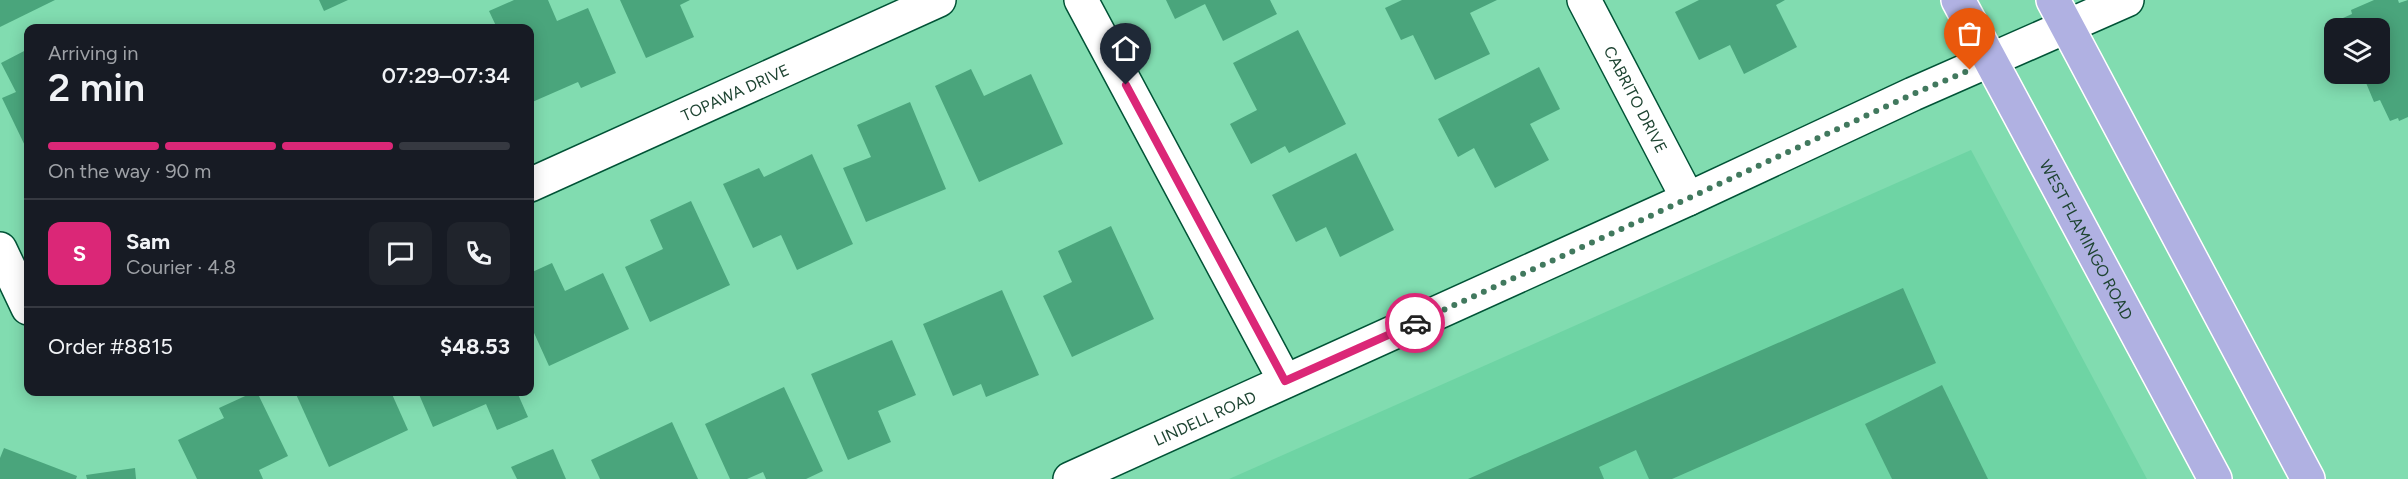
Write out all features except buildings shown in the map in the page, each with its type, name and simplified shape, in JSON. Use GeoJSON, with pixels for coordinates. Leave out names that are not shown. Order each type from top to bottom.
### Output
{"type":"FeatureCollection","features":[{"type":"Feature","properties":{"kind":"main road","name":"WEST FLAMINGO ROAD"},"geometry":{"type":"LineString","coordinates":[[1958,0],[2215,479]]}},
{"type":"Feature","properties":{"kind":"main road"},"geometry":{"type":"LineString","coordinates":[[2060,14],[2308,479]]}},
{"type":"Feature","properties":{"kind":"street","name":"TOPAWA DRIVE"},"geometry":{"type":"LineString","coordinates":[[534,183],[939,0]]}},
{"type":"Feature","properties":{"kind":"street"},"geometry":{"type":"LineString","coordinates":[[1081,0],[1285,381]]}},
{"type":"Feature","properties":{"kind":"street","name":"CABRITO DRIVE"},"geometry":{"type":"LineString","coordinates":[[1584,0],[1688,199]]}},
{"type":"Feature","properties":{"kind":"street","name":"LINDELL ROAD"},"geometry":{"type":"LineString","coordinates":[[1070,479],[1688,199],[1913,94],[1990,61],[2060,14],[2127,0]]}},
{"type":"Feature","properties":{"kind":"street"},"geometry":{"type":"LineString","coordinates":[[0,249],[24,300]]}},
{"type":"Feature","properties":{"kind":"shaded area"},"geometry":{"type":"Polygon","coordinates":[[[1971,150],[2147,479],[1229,479],[1971,150]]]}},
{"type":"Feature","properties":{"kind":"way so far"},"geometry":{"type":"LineString","coordinates":[[1415,323],[1913,94],[1970,70]]}},
{"type":"Feature","properties":{"kind":"route"},"geometry":{"type":"LineString","coordinates":[[1126,85],[1285,381],[1415,323]]}}]}
